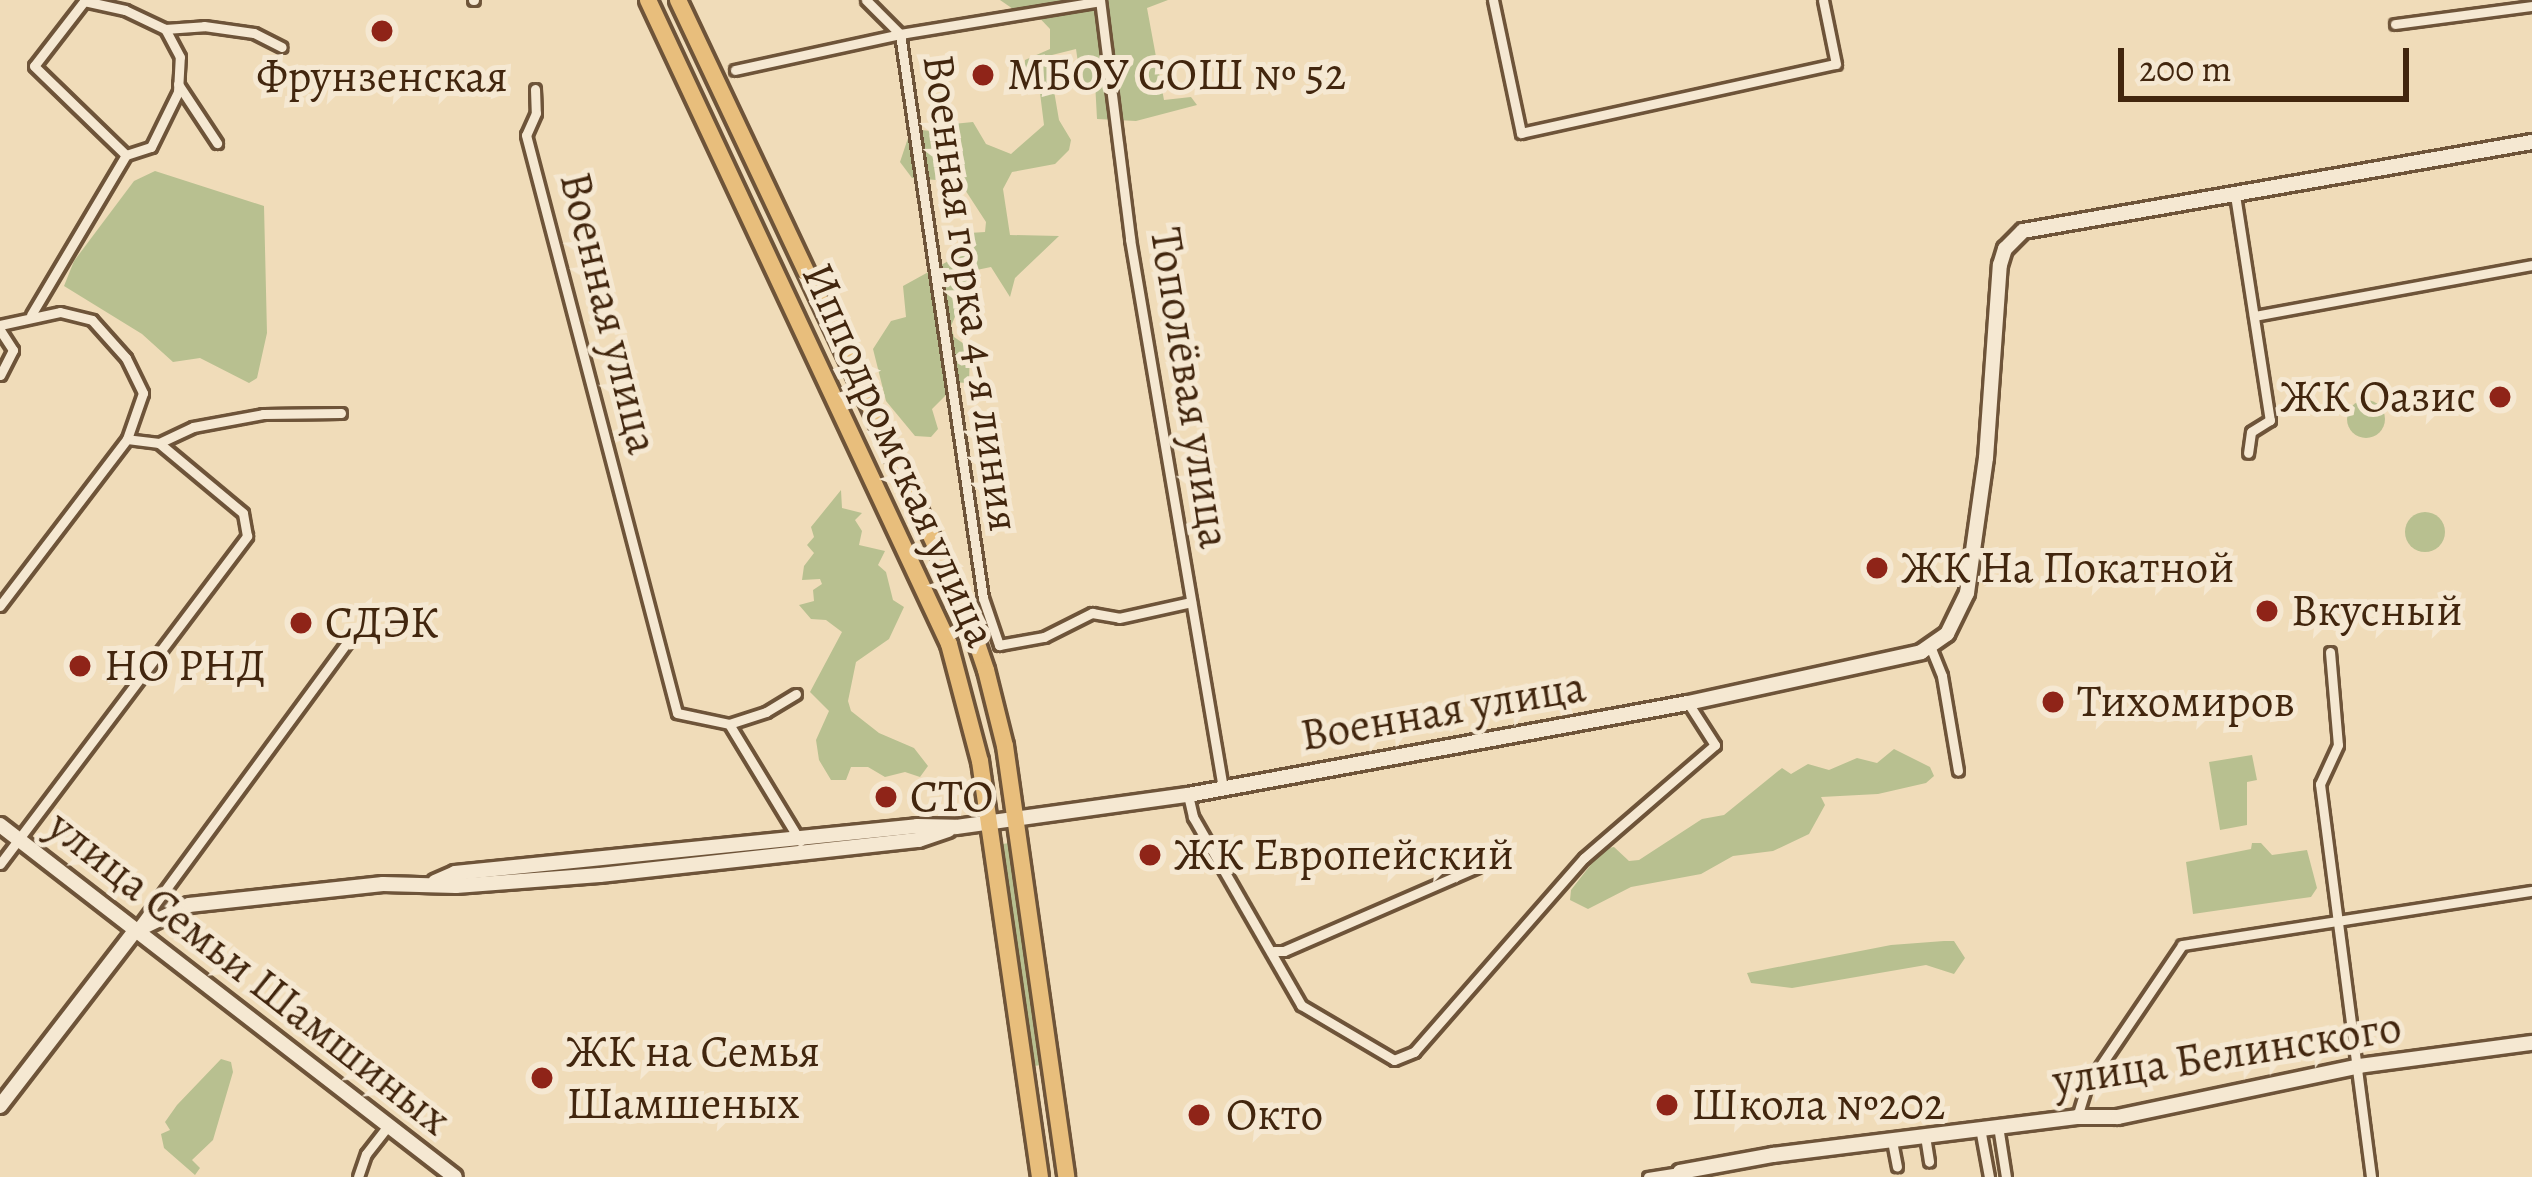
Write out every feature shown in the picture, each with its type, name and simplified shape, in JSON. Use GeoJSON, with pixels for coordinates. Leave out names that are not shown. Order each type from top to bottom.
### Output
{"type":"FeatureCollection","features":[{"type":"Feature","properties":{"kind":"highway","name":"Ипподромская улица"},"geometry":{"type":"LineString","coordinates":[[648,0],[927,589],[964,693],[990,823],[1040,1177]]}},
{"type":"Feature","properties":{"kind":"highway","name":"Ипподромская улица"},"geometry":{"type":"LineString","coordinates":[[678,0],[950,577],[986,670],[1005,746],[1066,1177]]}},
{"type":"Feature","properties":{"kind":"highway"},"geometry":{"type":"LineString","coordinates":[[927,589],[939,592],[950,577]]}},
{"type":"Feature","properties":{"kind":"main road"},"geometry":{"type":"LineString","coordinates":[[1934,644],[1957,620],[1967,593],[2005,249],[2024,231],[2532,142]]}},
{"type":"Feature","properties":{"kind":"main road","name":"Военная улица"},"geometry":{"type":"LineString","coordinates":[[135,931],[189,905],[435,882],[455,873],[801,847],[917,826],[1016,820],[1188,794],[1688,703],[1903,658],[1934,644]]}},
{"type":"Feature","properties":{"kind":"main road","name":"улица Семьи Шамшиных"},"geometry":{"type":"LineString","coordinates":[[0,826],[455,1177]]}},
{"type":"Feature","properties":{"kind":"main road"},"geometry":{"type":"LineString","coordinates":[[0,1106],[135,931]]}},
{"type":"Feature","properties":{"kind":"main road","name":"улица Белинского"},"geometry":{"type":"LineString","coordinates":[[1681,1175],[1980,1128],[2118,1117],[2359,1066],[2532,1043]]}},
{"type":"Feature","properties":{"kind":"street"},"geometry":{"type":"LineString","coordinates":[[866,0],[900,34]]}},
{"type":"Feature","properties":{"kind":"street"},"geometry":{"type":"LineString","coordinates":[[1492,0],[1521,133],[1836,64],[1822,0]]}},
{"type":"Feature","properties":{"kind":"street"},"geometry":{"type":"LineString","coordinates":[[127,155],[34,66],[84,1],[125,10],[165,28],[204,26],[254,33],[282,47]]}},
{"type":"Feature","properties":{"kind":"street"},"geometry":{"type":"LineString","coordinates":[[735,70],[900,34],[1098,1]]}},
{"type":"Feature","properties":{"kind":"street","name":"Тополёвая улица"},"geometry":{"type":"LineString","coordinates":[[1098,1],[1223,788]]}},
{"type":"Feature","properties":{"kind":"street"},"geometry":{"type":"LineString","coordinates":[[2395,24],[2532,6]]}},
{"type":"Feature","properties":{"kind":"street"},"geometry":{"type":"LineString","coordinates":[[31,315],[127,155],[151,147],[178,84],[180,57],[165,28]]}},
{"type":"Feature","properties":{"kind":"street","name":"Военная горка 4-я линия"},"geometry":{"type":"LineString","coordinates":[[900,34],[983,598],[998,645],[1044,637],[1093,614],[1119,618],[1191,602]]}},
{"type":"Feature","properties":{"kind":"street"},"geometry":{"type":"LineString","coordinates":[[178,84],[217,143]]}},
{"type":"Feature","properties":{"kind":"street","name":"Военная улица"},"geometry":{"type":"LineString","coordinates":[[535,89],[536,113],[526,135],[677,713],[729,724]]}},
{"type":"Feature","properties":{"kind":"street"},"geometry":{"type":"LineString","coordinates":[[2235,195],[2270,420],[2251,432],[2248,453]]}},
{"type":"Feature","properties":{"kind":"street"},"geometry":{"type":"LineString","coordinates":[[2254,316],[2532,265]]}},
{"type":"Feature","properties":{"kind":"street"},"geometry":{"type":"LineString","coordinates":[[0,376],[14,350],[0,328],[31,315],[60,312],[92,320],[113,341],[142,393],[127,439],[0,607]]}},
{"type":"Feature","properties":{"kind":"street"},"geometry":{"type":"LineString","coordinates":[[127,439],[159,443],[193,427],[263,414],[341,413]]}},
{"type":"Feature","properties":{"kind":"street"},"geometry":{"type":"LineString","coordinates":[[0,864],[247,536],[243,513],[159,443]]}},
{"type":"Feature","properties":{"kind":"street"},"geometry":{"type":"LineString","coordinates":[[135,931],[354,633]]}},
{"type":"Feature","properties":{"kind":"street"},"geometry":{"type":"LineString","coordinates":[[1934,644],[1958,771]]}},
{"type":"Feature","properties":{"kind":"street"},"geometry":{"type":"LineString","coordinates":[[2330,652],[2338,745],[2320,784],[2371,1177]]}},
{"type":"Feature","properties":{"kind":"street"},"geometry":{"type":"LineString","coordinates":[[796,694],[766,712],[729,724],[801,847]]}},
{"type":"Feature","properties":{"kind":"street"},"geometry":{"type":"LineString","coordinates":[[1188,794],[1193,817],[1274,951],[1301,1006],[1394,1060],[1414,1052],[1584,858],[1714,746],[1688,703]]}},
{"type":"Feature","properties":{"kind":"street"},"geometry":{"type":"LineString","coordinates":[[1274,951],[1284,951],[1477,867]]}},
{"type":"Feature","properties":{"kind":"street"},"geometry":{"type":"LineString","coordinates":[[2078,1117],[2086,1087],[2182,945],[2532,891]]}},
{"type":"Feature","properties":{"kind":"street"},"geometry":{"type":"LineString","coordinates":[[358,1177],[366,1154],[388,1126]]}},
{"type":"Feature","properties":{"kind":"street"},"geometry":{"type":"LineString","coordinates":[[1998,1126],[2006,1177]]}},
{"type":"Feature","properties":{"kind":"street"},"geometry":{"type":"LineString","coordinates":[[1980,1128],[1989,1177]]}},
{"type":"Feature","properties":{"kind":"street"},"geometry":{"type":"LineString","coordinates":[[1925,1136],[1929,1162]]}},
{"type":"Feature","properties":{"kind":"street"},"geometry":{"type":"LineString","coordinates":[[1892,1141],[1897,1167]]}},
{"type":"Feature","properties":{"kind":"street","name":"улица Белинского"},"geometry":{"type":"LineString","coordinates":[[1648,1177],[1681,1175]]}},
{"type":"Feature","properties":{"kind":"green space"},"geometry":{"type":"Polygon","coordinates":[[[1000,0],[1168,0],[1147,8],[1164,100],[1191,97],[1197,105],[1136,121],[1097,119],[1095,82],[1081,84],[1076,49],[1048,56],[1059,120],[1071,140],[1069,150],[1055,164],[1012,172],[1003,189],[1010,235],[1059,236],[1015,278],[1010,297],[991,267],[967,272],[966,313],[957,312],[951,326],[954,337],[970,348],[969,383],[949,382],[946,395],[932,409],[938,429],[931,437],[915,436],[886,401],[873,349],[891,321],[906,317],[903,286],[952,259],[954,248],[969,233],[985,232],[986,222],[960,182],[912,178],[900,162],[911,129],[931,131],[933,126],[973,122],[986,144],[1011,154],[1044,125],[1040,93],[1024,94],[1025,60],[1050,49],[1050,29],[1031,9],[1016,11],[1000,0]]]}},
{"type":"Feature","properties":{"kind":"green space"},"geometry":{"type":"Polygon","coordinates":[[[155,171],[264,206],[267,333],[257,378],[249,383],[200,358],[173,362],[142,334],[64,286],[74,261],[134,181],[155,171]]]}},
{"type":"Feature","properties":{"kind":"green space"},"geometry":{"type":"Polygon","coordinates":[[[2366,400],[2379,406],[2385,419],[2379,432],[2366,438],[2353,432],[2347,419],[2353,406],[2366,400]]]}},
{"type":"Feature","properties":{"kind":"green space"},"geometry":{"type":"Polygon","coordinates":[[[841,490],[842,508],[862,513],[855,520],[862,531],[859,545],[885,551],[878,565],[886,572],[893,600],[904,607],[889,639],[856,662],[848,701],[851,711],[879,733],[914,748],[928,766],[920,777],[905,772],[885,777],[868,767],[851,767],[846,780],[831,780],[819,760],[816,740],[829,711],[810,692],[842,632],[826,620],[811,619],[799,605],[814,601],[813,590],[822,584],[820,579],[802,580],[804,566],[814,553],[807,545],[814,537],[811,527],[841,490]]]}},
{"type":"Feature","properties":{"kind":"green space"},"geometry":{"type":"Polygon","coordinates":[[[2425,512],[2439,518],[2445,532],[2439,546],[2425,552],[2411,546],[2405,532],[2411,518],[2425,512]]]}},
{"type":"Feature","properties":{"kind":"green space"},"geometry":{"type":"Polygon","coordinates":[[[1894,749],[1930,767],[1934,776],[1926,783],[1878,794],[1821,797],[1825,805],[1809,834],[1773,851],[1733,856],[1701,874],[1631,887],[1588,909],[1570,900],[1571,890],[1603,849],[1614,847],[1629,861],[1639,860],[1702,819],[1724,815],[1782,768],[1791,774],[1808,764],[1829,770],[1857,758],[1877,763],[1894,749]]]}},
{"type":"Feature","properties":{"kind":"green space"},"geometry":{"type":"Polygon","coordinates":[[[2252,755],[2257,780],[2247,782],[2247,825],[2220,830],[2209,762],[2252,755]]]}},
{"type":"Feature","properties":{"kind":"green space"},"geometry":{"type":"Polygon","coordinates":[[[1010,843],[1043,1065],[1033,1066],[1002,844],[1010,843]]]}},
{"type":"Feature","properties":{"kind":"green space"},"geometry":{"type":"Polygon","coordinates":[[[2252,843],[2261,843],[2272,855],[2307,850],[2317,888],[2311,897],[2193,914],[2186,862],[2251,849],[2252,843]]]}},
{"type":"Feature","properties":{"kind":"green space"},"geometry":{"type":"Polygon","coordinates":[[[1954,941],[1965,958],[1954,974],[1926,965],[1792,988],[1751,983],[1747,973],[1891,945],[1954,941]]]}},
{"type":"Feature","properties":{"kind":"green space"},"geometry":{"type":"Polygon","coordinates":[[[221,1059],[231,1062],[233,1072],[213,1140],[192,1160],[200,1168],[195,1175],[164,1148],[161,1134],[170,1130],[165,1122],[177,1105],[221,1059]]]}},
{"type":"Feature","properties":{"kind":"place","name":"Фрунзенская"},"geometry":{"type":"Point","coordinates":[382,31]}},
{"type":"Feature","properties":{"kind":"place","name":"МБОУ СОШ № 52"},"geometry":{"type":"Point","coordinates":[983,75]}},
{"type":"Feature","properties":{"kind":"place","name":"ЖК Оазис"},"geometry":{"type":"Point","coordinates":[2500,397]}},
{"type":"Feature","properties":{"kind":"place","name":"ЖК На Покатной"},"geometry":{"type":"Point","coordinates":[1877,568]}},
{"type":"Feature","properties":{"kind":"place","name":"Вкусный"},"geometry":{"type":"Point","coordinates":[2267,611]}},
{"type":"Feature","properties":{"kind":"place","name":"СДЭК"},"geometry":{"type":"Point","coordinates":[301,623]}},
{"type":"Feature","properties":{"kind":"place","name":"НО РНД"},"geometry":{"type":"Point","coordinates":[80,666]}},
{"type":"Feature","properties":{"kind":"place","name":"Тихомиров"},"geometry":{"type":"Point","coordinates":[2053,702]}},
{"type":"Feature","properties":{"kind":"place","name":"СТО"},"geometry":{"type":"Point","coordinates":[886,797]}},
{"type":"Feature","properties":{"kind":"place","name":"ЖК Европейский"},"geometry":{"type":"Point","coordinates":[1150,855]}},
{"type":"Feature","properties":{"kind":"place","name":"ЖК на Семья Шамшеных"},"geometry":{"type":"Point","coordinates":[542,1078]}},
{"type":"Feature","properties":{"kind":"place","name":"Школа №202"},"geometry":{"type":"Point","coordinates":[1667,1105]}},
{"type":"Feature","properties":{"kind":"place","name":"Окто"},"geometry":{"type":"Point","coordinates":[1199,1115]}}]}
